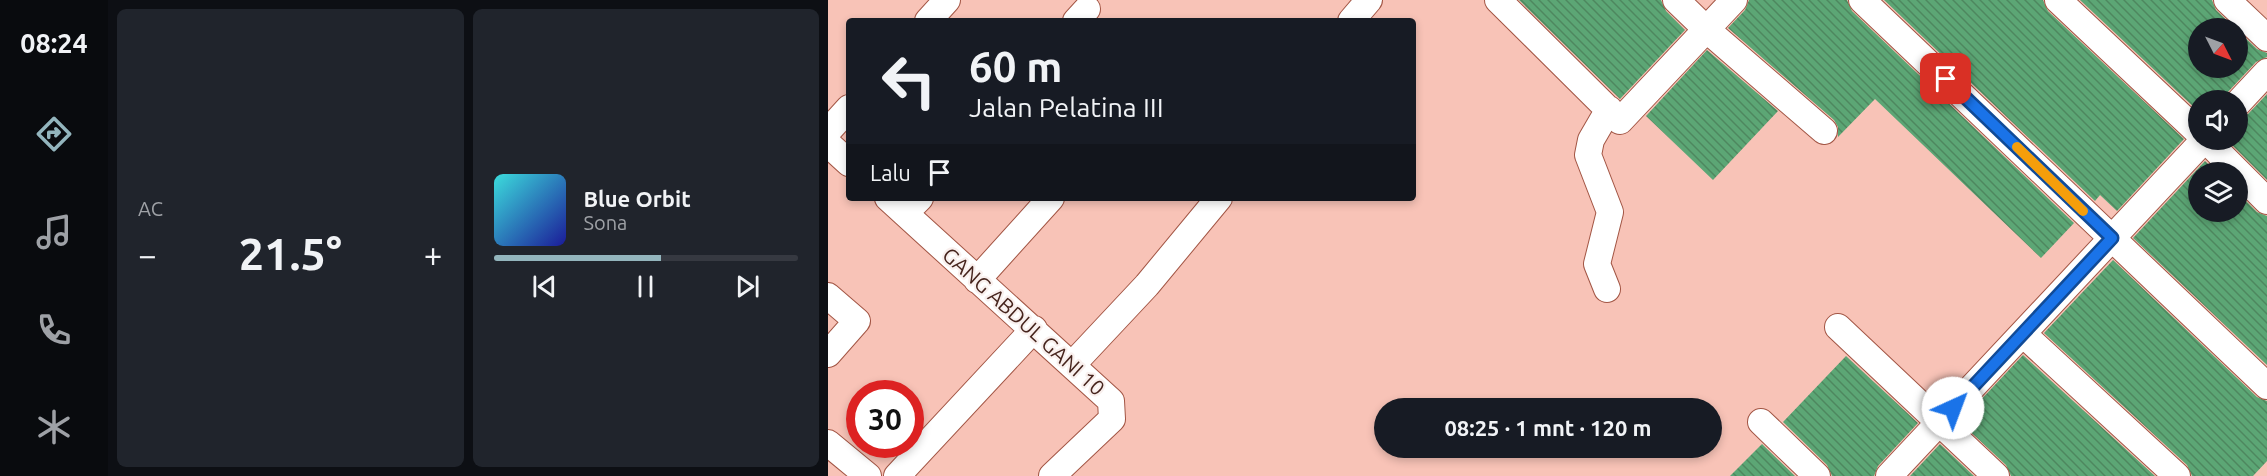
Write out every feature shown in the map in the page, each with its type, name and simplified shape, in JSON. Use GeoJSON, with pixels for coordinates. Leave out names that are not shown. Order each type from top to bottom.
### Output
{"type":"FeatureCollection","features":[{"type":"Feature","properties":{"kind":"street"},"geometry":{"type":"LineString","coordinates":[[931,18],[947,0]]}},
{"type":"Feature","properties":{"kind":"street"},"geometry":{"type":"LineString","coordinates":[[1354,18],[1369,0]]}},
{"type":"Feature","properties":{"kind":"street"},"geometry":{"type":"LineString","coordinates":[[1498,0],[1615,115]]}},
{"type":"Feature","properties":{"kind":"street"},"geometry":{"type":"LineString","coordinates":[[1676,0],[1706,29],[1824,131]]}},
{"type":"Feature","properties":{"kind":"street"},"geometry":{"type":"LineString","coordinates":[[1607,289],[1597,264],[1610,212],[1588,155],[1591,140],[1734,0]]}},
{"type":"Feature","properties":{"kind":"street"},"geometry":{"type":"LineString","coordinates":[[1862,0],[2267,386]]}},
{"type":"Feature","properties":{"kind":"street"},"geometry":{"type":"LineString","coordinates":[[2058,0],[2188,123]]}},
{"type":"Feature","properties":{"kind":"street"},"geometry":{"type":"LineString","coordinates":[[2227,0],[2267,38]]}},
{"type":"Feature","properties":{"kind":"street"},"geometry":{"type":"LineString","coordinates":[[2248,92],[2267,72]]}},
{"type":"Feature","properties":{"kind":"street"},"geometry":{"type":"LineString","coordinates":[[828,131],[846,111]]}},
{"type":"Feature","properties":{"kind":"street"},"geometry":{"type":"LineString","coordinates":[[828,144],[846,160]]}},
{"type":"Feature","properties":{"kind":"street"},"geometry":{"type":"LineString","coordinates":[[1889,476],[2196,150]]}},
{"type":"Feature","properties":{"kind":"street"},"geometry":{"type":"LineString","coordinates":[[2215,150],[2267,201]]}},
{"type":"Feature","properties":{"kind":"street"},"geometry":{"type":"LineString","coordinates":[[977,280],[1048,201]]}},
{"type":"Feature","properties":{"kind":"street"},"geometry":{"type":"LineString","coordinates":[[1072,365],[1147,285],[1217,201]]}},
{"type":"Feature","properties":{"kind":"street","name":"GANG ABDUL GANI 10"},"geometry":{"type":"LineString","coordinates":[[904,203],[977,280],[1034,329],[1111,401],[1112,419],[1052,476]]}},
{"type":"Feature","properties":{"kind":"street"},"geometry":{"type":"LineString","coordinates":[[828,296],[857,321],[828,354]]}},
{"type":"Feature","properties":{"kind":"street"},"geometry":{"type":"LineString","coordinates":[[1838,327],[1995,476]]}},
{"type":"Feature","properties":{"kind":"street"},"geometry":{"type":"LineString","coordinates":[[897,476],[1034,329]]}},
{"type":"Feature","properties":{"kind":"street"},"geometry":{"type":"LineString","coordinates":[[2023,334],[2177,476]]}},
{"type":"Feature","properties":{"kind":"street"},"geometry":{"type":"LineString","coordinates":[[1761,422],[1817,476]]}},
{"type":"Feature","properties":{"kind":"street"},"geometry":{"type":"LineString","coordinates":[[828,443],[867,476]]}},
{"type":"Feature","properties":{"kind":"building"},"geometry":{"type":"Polygon","coordinates":[[[1519,0],[1661,0],[1666,11],[1685,30],[1620,99],[1519,0]]]}},
{"type":"Feature","properties":{"kind":"building"},"geometry":{"type":"Polygon","coordinates":[[[1749,0],[1847,0],[1852,11],[2074,223],[2041,258],[1875,99],[1838,137],[1838,127],[1834,120],[1728,28],[1745,10],[1749,0]]]}},
{"type":"Feature","properties":{"kind":"building"},"geometry":{"type":"Polygon","coordinates":[[[1884,0],[2043,0],[2048,11],[2184,139],[2117,211],[2100,195],[2095,201],[1884,0]]]}},
{"type":"Feature","properties":{"kind":"building"},"geometry":{"type":"Polygon","coordinates":[[[2080,0],[2212,0],[2216,10],[2224,18],[2188,18],[2188,78],[2241,78],[2230,90],[2188,90],[2188,102],[2080,0]]]}},
{"type":"Feature","properties":{"kind":"building"},"geometry":{"type":"Polygon","coordinates":[[[2248,40],[2257,49],[2267,53],[2267,57],[2256,62],[2248,71],[2248,40]]]}},
{"type":"Feature","properties":{"kind":"building"},"geometry":{"type":"Polygon","coordinates":[[[1707,50],[1778,111],[1713,180],[1646,116],[1707,50]]]}},
{"type":"Feature","properties":{"kind":"building"},"geometry":{"type":"Polygon","coordinates":[[[2267,94],[2267,180],[2237,150],[2248,150],[2248,114],[2267,94]]]}},
{"type":"Feature","properties":{"kind":"building"},"geometry":{"type":"Polygon","coordinates":[[[2188,179],[2188,222],[2248,222],[2248,203],[2257,212],[2267,216],[2267,365],[2133,238],[2188,179]]]}},
{"type":"Feature","properties":{"kind":"building"},"geometry":{"type":"Polygon","coordinates":[[[2113,260],[2257,397],[2267,401],[2267,461],[2253,476],[2192,476],[2187,465],[2044,333],[2113,260]]]}},
{"type":"Feature","properties":{"kind":"building"},"geometry":{"type":"Polygon","coordinates":[[[2023,355],[2155,476],[2011,476],[2006,465],[1960,422],[2023,355]]]}},
{"type":"Feature","properties":{"kind":"building"},"geometry":{"type":"Polygon","coordinates":[[[1846,356],[1918,423],[1878,466],[1874,476],[1832,476],[1827,465],[1783,422],[1846,356]]]}},
{"type":"Feature","properties":{"kind":"building"},"geometry":{"type":"Polygon","coordinates":[[[1762,444],[1795,476],[1730,476],[1762,444]]]}},
{"type":"Feature","properties":{"kind":"building"},"geometry":{"type":"Polygon","coordinates":[[[1940,444],[1974,476],[1910,476],[1940,444]]]}},
{"type":"Feature","properties":{"kind":"slow traffic"},"geometry":{"type":"LineString","coordinates":[[2017,147],[2083,211]]}},
{"type":"Feature","properties":{"kind":"route"},"geometry":{"type":"LineString","coordinates":[[1946,79],[2112,238],[1953,408]]}}]}
